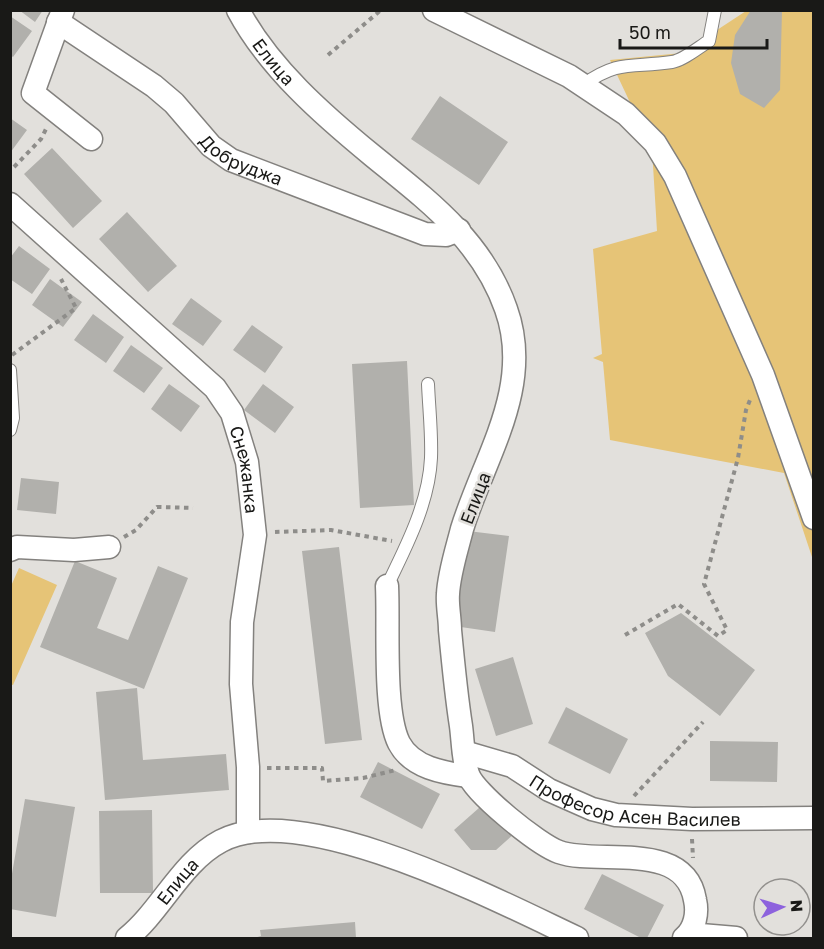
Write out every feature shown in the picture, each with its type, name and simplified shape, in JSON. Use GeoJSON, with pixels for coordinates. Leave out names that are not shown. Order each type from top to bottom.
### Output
{"type":"FeatureCollection","features":[{"type":"Feature","properties":{"kind":"street","name":"Елица"},"geometry":{"type":"LineString","coordinates":[[238,10],[247,26],[303,95],[459,230],[493,279],[507,311],[513,346],[513,383],[501,431],[463,528],[448,593],[454,679],[468,776]]}},
{"type":"Feature","properties":{"kind":"street"},"geometry":{"type":"LineString","coordinates":[[434,10],[583,85],[626,114],[655,143],[675,176],[763,375],[813,518]]}},
{"type":"Feature","properties":{"kind":"street","name":"Добруджа"},"geometry":{"type":"LineString","coordinates":[[91,139],[33,93],[60,16],[154,86],[174,103],[211,146],[231,160],[425,234],[446,235],[459,230]]}},
{"type":"Feature","properties":{"kind":"street","name":"Снежанка"},"geometry":{"type":"LineString","coordinates":[[10,204],[215,388],[232,413],[247,462],[255,535],[242,622],[242,684],[248,767],[248,831]]}},
{"type":"Feature","properties":{"kind":"street"},"geometry":{"type":"LineString","coordinates":[[10,550],[17,547],[74,550],[109,547]]}},
{"type":"Feature","properties":{"kind":"street"},"geometry":{"type":"LineString","coordinates":[[387,586],[390,713],[400,744],[415,759],[438,772],[468,776],[509,818],[559,852],[660,861],[682,876],[694,892],[697,911],[687,936],[735,939]]}},
{"type":"Feature","properties":{"kind":"street","name":"Професор Асен Василев"},"geometry":{"type":"LineString","coordinates":[[464,752],[513,766],[549,790],[592,809],[616,815],[692,819],[813,818]]}},
{"type":"Feature","properties":{"kind":"street","name":"Елица"},"geometry":{"type":"LineString","coordinates":[[127,939],[139,929],[198,858],[221,841],[248,831],[296,834],[358,846],[413,862],[577,939]]}},
{"type":"Feature","properties":{"kind":"lane"},"geometry":{"type":"LineString","coordinates":[[583,85],[602,71],[638,63],[675,62],[709,41],[715,10]]}},
{"type":"Feature","properties":{"kind":"lane"},"geometry":{"type":"LineString","coordinates":[[10,370],[13,418],[10,430]]}},
{"type":"Feature","properties":{"kind":"lane"},"geometry":{"type":"LineString","coordinates":[[387,586],[408,544],[420,510],[431,460],[428,384]]}},
{"type":"Feature","properties":{"kind":"path"},"geometry":{"type":"LineString","coordinates":[[328,55],[381,10]]}},
{"type":"Feature","properties":{"kind":"path"},"geometry":{"type":"LineString","coordinates":[[14,167],[41,139]]}},
{"type":"Feature","properties":{"kind":"path"},"geometry":{"type":"LineString","coordinates":[[10,356],[76,308],[60,278],[95,284],[98,281]]}},
{"type":"Feature","properties":{"kind":"path"},"geometry":{"type":"LineString","coordinates":[[625,635],[678,604],[718,636],[727,630],[704,584],[738,458],[746,410],[763,375]]}},
{"type":"Feature","properties":{"kind":"path"},"geometry":{"type":"LineString","coordinates":[[109,547],[136,530],[157,507],[193,508]]}},
{"type":"Feature","properties":{"kind":"path"},"geometry":{"type":"LineString","coordinates":[[274,532],[331,530],[408,544]]}},
{"type":"Feature","properties":{"kind":"path"},"geometry":{"type":"LineString","coordinates":[[616,815],[703,722]]}},
{"type":"Feature","properties":{"kind":"path"},"geometry":{"type":"LineString","coordinates":[[248,767],[322,768],[323,782],[363,778],[402,769],[415,759]]}},
{"type":"Feature","properties":{"kind":"shaded area"},"geometry":{"type":"Polygon","coordinates":[[[746,11],[813,11],[813,560],[784,473],[610,440],[603,362],[593,358],[602,354],[593,249],[657,231],[652,149],[610,60],[682,53],[746,11]]]}},
{"type":"Feature","properties":{"kind":"shaded area"},"geometry":{"type":"Polygon","coordinates":[[[19,568],[57,585],[13,685],[10,684],[11,586],[19,568]]]}},
{"type":"Feature","properties":{"kind":"building"},"geometry":{"type":"Polygon","coordinates":[[[19,10],[43,10],[35,22],[19,10]]]}},
{"type":"Feature","properties":{"kind":"building"},"geometry":{"type":"Polygon","coordinates":[[[751,10],[782,10],[780,90],[764,108],[740,94],[731,63],[735,35],[751,10]]]}},
{"type":"Feature","properties":{"kind":"building"},"geometry":{"type":"Polygon","coordinates":[[[10,16],[32,31],[13,57],[10,55],[10,16]]]}},
{"type":"Feature","properties":{"kind":"building"},"geometry":{"type":"Polygon","coordinates":[[[440,96],[508,142],[479,185],[411,139],[440,96]]]}},
{"type":"Feature","properties":{"kind":"building"},"geometry":{"type":"Polygon","coordinates":[[[10,118],[27,130],[10,153],[10,118]]]}},
{"type":"Feature","properties":{"kind":"building"},"geometry":{"type":"Polygon","coordinates":[[[52,148],[102,201],[73,228],[24,174],[52,148]]]}},
{"type":"Feature","properties":{"kind":"building"},"geometry":{"type":"Polygon","coordinates":[[[127,212],[177,266],[148,292],[99,239],[127,212]]]}},
{"type":"Feature","properties":{"kind":"building"},"geometry":{"type":"Polygon","coordinates":[[[19,246],[50,269],[32,294],[10,279],[10,258],[19,246]]]}},
{"type":"Feature","properties":{"kind":"building"},"geometry":{"type":"Polygon","coordinates":[[[50,279],[82,302],[63,327],[32,305],[50,279]]]}},
{"type":"Feature","properties":{"kind":"building"},"geometry":{"type":"Polygon","coordinates":[[[191,298],[222,321],[203,346],[172,324],[191,298]]]}},
{"type":"Feature","properties":{"kind":"building"},"geometry":{"type":"Polygon","coordinates":[[[93,314],[124,337],[106,363],[74,340],[93,314]]]}},
{"type":"Feature","properties":{"kind":"building"},"geometry":{"type":"Polygon","coordinates":[[[252,325],[283,347],[265,373],[233,350],[252,325]]]}},
{"type":"Feature","properties":{"kind":"building"},"geometry":{"type":"Polygon","coordinates":[[[131,345],[163,368],[144,393],[113,371],[131,345]]]}},
{"type":"Feature","properties":{"kind":"building"},"geometry":{"type":"Polygon","coordinates":[[[407,361],[414,505],[360,508],[352,364],[407,361]]]}},
{"type":"Feature","properties":{"kind":"building"},"geometry":{"type":"Polygon","coordinates":[[[169,384],[200,406],[181,432],[151,409],[169,384]]]}},
{"type":"Feature","properties":{"kind":"building"},"geometry":{"type":"Polygon","coordinates":[[[263,384],[294,407],[275,433],[244,410],[263,384]]]}},
{"type":"Feature","properties":{"kind":"building"},"geometry":{"type":"Polygon","coordinates":[[[21,478],[59,482],[56,514],[17,510],[21,478]]]}},
{"type":"Feature","properties":{"kind":"building"},"geometry":{"type":"Polygon","coordinates":[[[468,531],[509,536],[495,632],[454,626],[468,531]]]}},
{"type":"Feature","properties":{"kind":"building"},"geometry":{"type":"Polygon","coordinates":[[[339,547],[362,740],[325,744],[302,551],[339,547]]]}},
{"type":"Feature","properties":{"kind":"building"},"geometry":{"type":"Polygon","coordinates":[[[75,561],[117,578],[97,628],[128,640],[158,566],[188,578],[144,689],[40,647],[75,561]]]}},
{"type":"Feature","properties":{"kind":"building"},"geometry":{"type":"Polygon","coordinates":[[[681,613],[755,670],[720,716],[668,676],[645,633],[681,613]]]}},
{"type":"Feature","properties":{"kind":"building"},"geometry":{"type":"Polygon","coordinates":[[[513,657],[533,724],[496,736],[475,669],[513,657]]]}},
{"type":"Feature","properties":{"kind":"building"},"geometry":{"type":"Polygon","coordinates":[[[137,688],[143,760],[226,754],[229,790],[105,800],[96,692],[137,688]]]}},
{"type":"Feature","properties":{"kind":"building"},"geometry":{"type":"Polygon","coordinates":[[[566,707],[628,739],[610,774],[548,743],[566,707]]]}},
{"type":"Feature","properties":{"kind":"building"},"geometry":{"type":"Polygon","coordinates":[[[710,741],[778,742],[777,782],[710,781],[710,741]]]}},
{"type":"Feature","properties":{"kind":"building"},"geometry":{"type":"Polygon","coordinates":[[[378,762],[440,794],[422,829],[360,797],[378,762]]]}},
{"type":"Feature","properties":{"kind":"building"},"geometry":{"type":"Polygon","coordinates":[[[25,799],[75,807],[56,917],[10,909],[10,885],[25,799]]]}},
{"type":"Feature","properties":{"kind":"building"},"geometry":{"type":"Polygon","coordinates":[[[488,800],[516,832],[496,850],[471,850],[454,830],[488,800]]]}},
{"type":"Feature","properties":{"kind":"building"},"geometry":{"type":"Polygon","coordinates":[[[152,810],[153,893],[100,893],[99,811],[152,810]]]}},
{"type":"Feature","properties":{"kind":"building"},"geometry":{"type":"Polygon","coordinates":[[[602,874],[664,905],[647,938],[641,938],[584,909],[602,874]]]}},
{"type":"Feature","properties":{"kind":"building"},"geometry":{"type":"Polygon","coordinates":[[[355,922],[356,938],[254,938],[261,936],[260,930],[355,922]]]}}]}
